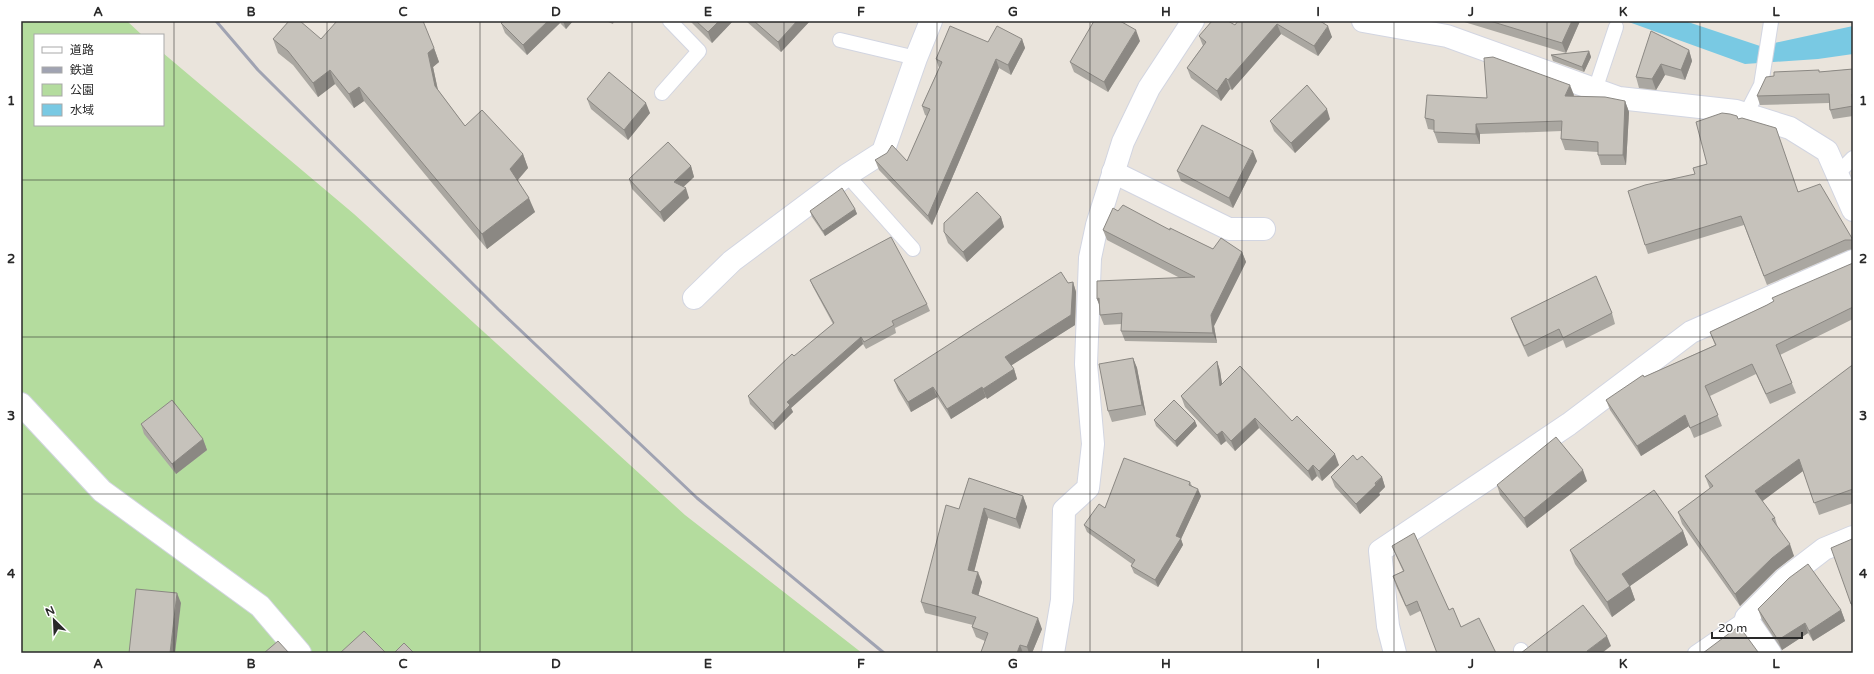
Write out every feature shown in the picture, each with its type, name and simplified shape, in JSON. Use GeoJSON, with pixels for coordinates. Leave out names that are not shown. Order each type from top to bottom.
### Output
{"type":"FeatureCollection","features":[{"type":"Feature","properties":{"kind":"street"},"geometry":{"type":"LineString","coordinates":[[694,298],[732,262],[847,175],[883,152],[916,58],[931,21]]}},
{"type":"Feature","properties":{"kind":"street"},"geometry":{"type":"LineString","coordinates":[[1053,653],[1062,600],[1064,510],[1088,488],[1093,444],[1086,364],[1090,258],[1097,224],[1123,142],[1149,88],[1193,21]]}},
{"type":"Feature","properties":{"kind":"street"},"geometry":{"type":"LineString","coordinates":[[1363,21],[1447,36],[1619,98],[1736,111],[1790,128],[1826,151],[1853,210]]}},
{"type":"Feature","properties":{"kind":"street"},"geometry":{"type":"LineString","coordinates":[[1113,172],[1229,229],[1264,229]]}},
{"type":"Feature","properties":{"kind":"street"},"geometry":{"type":"LineString","coordinates":[[1395,653],[1388,626],[1380,550],[1569,424],[1691,332],[1853,261]]}},
{"type":"Feature","properties":{"kind":"street"},"geometry":{"type":"LineString","coordinates":[[21,404],[102,491],[260,606],[300,653]]}},
{"type":"Feature","properties":{"kind":"street"},"geometry":{"type":"LineString","coordinates":[[1770,653],[1746,618],[1785,579],[1824,549],[1853,537]]}},
{"type":"Feature","properties":{"kind":"lane"},"geometry":{"type":"LineString","coordinates":[[662,93],[699,51],[670,21]]}},
{"type":"Feature","properties":{"kind":"lane"},"geometry":{"type":"LineString","coordinates":[[1746,114],[1761,85],[1771,23]]}},
{"type":"Feature","properties":{"kind":"lane"},"geometry":{"type":"LineString","coordinates":[[1595,90],[1616,27]]}},
{"type":"Feature","properties":{"kind":"lane"},"geometry":{"type":"LineString","coordinates":[[840,40],[916,58]]}},
{"type":"Feature","properties":{"kind":"lane"},"geometry":{"type":"LineString","coordinates":[[1837,174],[1853,158]]}},
{"type":"Feature","properties":{"kind":"lane"},"geometry":{"type":"LineString","coordinates":[[847,175],[913,249]]}},
{"type":"Feature","properties":{"kind":"lane"},"geometry":{"type":"LineString","coordinates":[[1695,653],[1746,618]]}},
{"type":"Feature","properties":{"kind":"green space"},"geometry":{"type":"Polygon","coordinates":[[[21,21],[127,21],[141,34],[34,34],[34,126],[164,126],[164,54],[354,214],[685,515],[862,653],[21,653],[21,21]]]}},
{"type":"Feature","properties":{"kind":"water"},"geometry":{"type":"Polygon","coordinates":[[[1626,21],[1685,21],[1760,46],[1853,26],[1853,54],[1818,59],[1745,64],[1626,21]]]}},
{"type":"Feature","properties":{"kind":"building"},"geometry":{"type":"Polygon","coordinates":[[[289,21],[300,21],[321,39],[337,21],[423,21],[434,48],[428,53],[435,86],[465,126],[482,110],[523,154],[510,169],[529,198],[482,234],[359,87],[349,94],[330,70],[313,83],[288,51],[273,39],[289,21]]]}},
{"type":"Feature","properties":{"kind":"building"},"geometry":{"type":"Polygon","coordinates":[[[504,21],[548,21],[523,45],[501,23],[504,21]]]}},
{"type":"Feature","properties":{"kind":"building"},"geometry":{"type":"Polygon","coordinates":[[[696,21],[719,21],[708,32],[696,21]]]}},
{"type":"Feature","properties":{"kind":"building"},"geometry":{"type":"Polygon","coordinates":[[[754,21],[797,21],[778,42],[754,21]]]}},
{"type":"Feature","properties":{"kind":"building"},"geometry":{"type":"Polygon","coordinates":[[[1094,21],[1120,21],[1136,30],[1104,82],[1070,62],[1094,21]]]}},
{"type":"Feature","properties":{"kind":"building"},"geometry":{"type":"Polygon","coordinates":[[[1212,21],[1228,21],[1235,25],[1238,21],[1320,21],[1328,26],[1314,46],[1277,24],[1228,80],[1226,78],[1217,91],[1187,68],[1206,42],[1199,36],[1212,21]]]}},
{"type":"Feature","properties":{"kind":"building"},"geometry":{"type":"Polygon","coordinates":[[[1490,21],[1572,21],[1562,43],[1490,21]]]}},
{"type":"Feature","properties":{"kind":"building"},"geometry":{"type":"Polygon","coordinates":[[[950,26],[988,42],[997,26],[1022,39],[1008,65],[996,59],[928,216],[875,160],[887,153],[892,145],[907,161],[930,109],[922,106],[942,62],[936,59],[950,26]]]}},
{"type":"Feature","properties":{"kind":"building"},"geometry":{"type":"Polygon","coordinates":[[[1651,31],[1689,50],[1681,70],[1661,64],[1652,79],[1636,77],[1651,31]]]}},
{"type":"Feature","properties":{"kind":"building"},"geometry":{"type":"Polygon","coordinates":[[[1589,51],[1582,67],[1551,55],[1589,51]]]}},
{"type":"Feature","properties":{"kind":"building"},"geometry":{"type":"Polygon","coordinates":[[[1493,57],[1570,85],[1565,96],[1605,97],[1625,101],[1623,155],[1598,155],[1598,142],[1561,139],[1562,121],[1476,124],[1476,134],[1434,132],[1434,120],[1425,118],[1427,95],[1487,98],[1484,58],[1493,57]]]}},
{"type":"Feature","properties":{"kind":"building"},"geometry":{"type":"Polygon","coordinates":[[[1853,69],[1853,106],[1830,110],[1829,94],[1757,96],[1766,77],[1774,76],[1774,72],[1819,70],[1819,72],[1853,69]]]}},
{"type":"Feature","properties":{"kind":"building"},"geometry":{"type":"Polygon","coordinates":[[[609,72],[646,103],[624,130],[587,99],[609,72]]]}},
{"type":"Feature","properties":{"kind":"building"},"geometry":{"type":"Polygon","coordinates":[[[1307,85],[1327,109],[1291,143],[1270,121],[1307,85]]]}},
{"type":"Feature","properties":{"kind":"building"},"geometry":{"type":"Polygon","coordinates":[[[1722,113],[1737,116],[1738,119],[1742,118],[1776,128],[1798,192],[1820,184],[1853,240],[1845,240],[1764,276],[1741,216],[1645,245],[1628,191],[1645,185],[1695,174],[1693,168],[1707,164],[1696,122],[1722,113]]]}},
{"type":"Feature","properties":{"kind":"building"},"geometry":{"type":"Polygon","coordinates":[[[1202,125],[1253,151],[1229,198],[1177,171],[1202,125]]]}},
{"type":"Feature","properties":{"kind":"building"},"geometry":{"type":"Polygon","coordinates":[[[668,142],[691,166],[674,182],[686,188],[660,212],[629,179],[668,142]]]}},
{"type":"Feature","properties":{"kind":"building"},"geometry":{"type":"Polygon","coordinates":[[[842,188],[855,209],[823,231],[810,211],[842,188]]]}},
{"type":"Feature","properties":{"kind":"building"},"geometry":{"type":"Polygon","coordinates":[[[977,192],[1001,217],[963,252],[944,232],[944,223],[977,192]]]}},
{"type":"Feature","properties":{"kind":"building"},"geometry":{"type":"Polygon","coordinates":[[[1123,205],[1170,230],[1170,228],[1213,249],[1221,238],[1242,252],[1211,315],[1213,333],[1121,331],[1122,313],[1100,315],[1099,298],[1097,299],[1097,281],[1195,277],[1103,230],[1113,208],[1118,211],[1123,205]]]}},
{"type":"Feature","properties":{"kind":"building"},"geometry":{"type":"Polygon","coordinates":[[[891,237],[927,304],[892,321],[894,325],[864,342],[861,337],[787,402],[790,405],[773,423],[748,396],[792,354],[794,356],[834,323],[810,280],[891,237]]]}},
{"type":"Feature","properties":{"kind":"building"},"geometry":{"type":"Polygon","coordinates":[[[1853,263],[1853,307],[1776,345],[1792,383],[1766,394],[1752,364],[1705,386],[1718,415],[1690,428],[1685,415],[1637,446],[1606,400],[1643,375],[1644,377],[1716,345],[1710,332],[1767,305],[1774,301],[1772,298],[1853,263]]]}},
{"type":"Feature","properties":{"kind":"building"},"geometry":{"type":"Polygon","coordinates":[[[1061,272],[1068,283],[1073,282],[1071,315],[1005,357],[1014,369],[983,389],[982,387],[947,409],[933,387],[908,402],[894,380],[1061,272]]]}},
{"type":"Feature","properties":{"kind":"building"},"geometry":{"type":"Polygon","coordinates":[[[1596,276],[1612,313],[1563,338],[1559,329],[1524,346],[1511,318],[1596,276]]]}},
{"type":"Feature","properties":{"kind":"building"},"geometry":{"type":"Polygon","coordinates":[[[1133,358],[1142,405],[1108,411],[1099,364],[1133,358]]]}},
{"type":"Feature","properties":{"kind":"building"},"geometry":{"type":"Polygon","coordinates":[[[1217,361],[1220,386],[1240,366],[1292,421],[1297,416],[1335,454],[1319,471],[1313,465],[1308,471],[1255,418],[1231,441],[1222,431],[1217,435],[1181,396],[1217,361]]]}},
{"type":"Feature","properties":{"kind":"building"},"geometry":{"type":"Polygon","coordinates":[[[1853,365],[1853,489],[1814,503],[1799,459],[1755,491],[1775,518],[1772,519],[1790,544],[1772,558],[1735,594],[1678,512],[1713,486],[1705,476],[1853,365]]]}},
{"type":"Feature","properties":{"kind":"building"},"geometry":{"type":"Polygon","coordinates":[[[172,400],[203,439],[172,464],[141,424],[172,400]]]}},
{"type":"Feature","properties":{"kind":"building"},"geometry":{"type":"Polygon","coordinates":[[[1174,400],[1195,421],[1175,441],[1154,420],[1174,400]]]}},
{"type":"Feature","properties":{"kind":"building"},"geometry":{"type":"Polygon","coordinates":[[[1556,437],[1583,470],[1524,518],[1497,485],[1556,437]]]}},
{"type":"Feature","properties":{"kind":"building"},"geometry":{"type":"Polygon","coordinates":[[[1353,455],[1357,460],[1362,456],[1382,477],[1375,483],[1376,485],[1356,504],[1331,477],[1353,455]]]}},
{"type":"Feature","properties":{"kind":"building"},"geometry":{"type":"Polygon","coordinates":[[[1124,458],[1190,482],[1189,485],[1198,489],[1176,536],[1181,538],[1155,580],[1131,566],[1135,560],[1084,525],[1099,504],[1105,508],[1124,458]]]}},
{"type":"Feature","properties":{"kind":"building"},"geometry":{"type":"Polygon","coordinates":[[[969,478],[1023,496],[1016,519],[984,508],[968,570],[978,572],[972,593],[1038,618],[1027,647],[1020,645],[1017,653],[981,652],[988,633],[972,627],[976,617],[921,602],[946,505],[959,509],[969,478]]]}},
{"type":"Feature","properties":{"kind":"building"},"geometry":{"type":"Polygon","coordinates":[[[1654,490],[1683,531],[1622,574],[1630,586],[1607,602],[1570,550],[1654,490]]]}},
{"type":"Feature","properties":{"kind":"building"},"geometry":{"type":"Polygon","coordinates":[[[1414,533],[1449,610],[1453,608],[1461,627],[1479,618],[1496,653],[1437,653],[1417,601],[1406,606],[1393,576],[1404,571],[1392,546],[1414,533]]]}},
{"type":"Feature","properties":{"kind":"building"},"geometry":{"type":"Polygon","coordinates":[[[1852,539],[1853,603],[1851,604],[1831,548],[1852,539]]]}},
{"type":"Feature","properties":{"kind":"building"},"geometry":{"type":"Polygon","coordinates":[[[1808,564],[1841,610],[1809,631],[1805,623],[1778,640],[1758,609],[1789,578],[1808,564]]]}},
{"type":"Feature","properties":{"kind":"building"},"geometry":{"type":"Polygon","coordinates":[[[136,589],[177,593],[170,653],[129,653],[136,589]]]}},
{"type":"Feature","properties":{"kind":"building"},"geometry":{"type":"Polygon","coordinates":[[[1583,605],[1607,636],[1587,651],[1588,653],[1521,653],[1583,605]]]}},
{"type":"Feature","properties":{"kind":"building"},"geometry":{"type":"Polygon","coordinates":[[[1739,626],[1758,652],[1757,653],[1703,653],[1739,626]]]}},
{"type":"Feature","properties":{"kind":"building"},"geometry":{"type":"Polygon","coordinates":[[[364,631],[386,653],[340,653],[364,631]]]}},
{"type":"Feature","properties":{"kind":"building"},"geometry":{"type":"Polygon","coordinates":[[[278,641],[289,653],[264,653],[278,641]]]}},
{"type":"Feature","properties":{"kind":"building"},"geometry":{"type":"Polygon","coordinates":[[[404,643],[414,653],[394,653],[404,643]]]}},
{"type":"Feature","properties":{"kind":"railway"},"geometry":{"type":"LineString","coordinates":[[216,21],[258,70],[498,309],[697,498],[884,653]]}}]}
